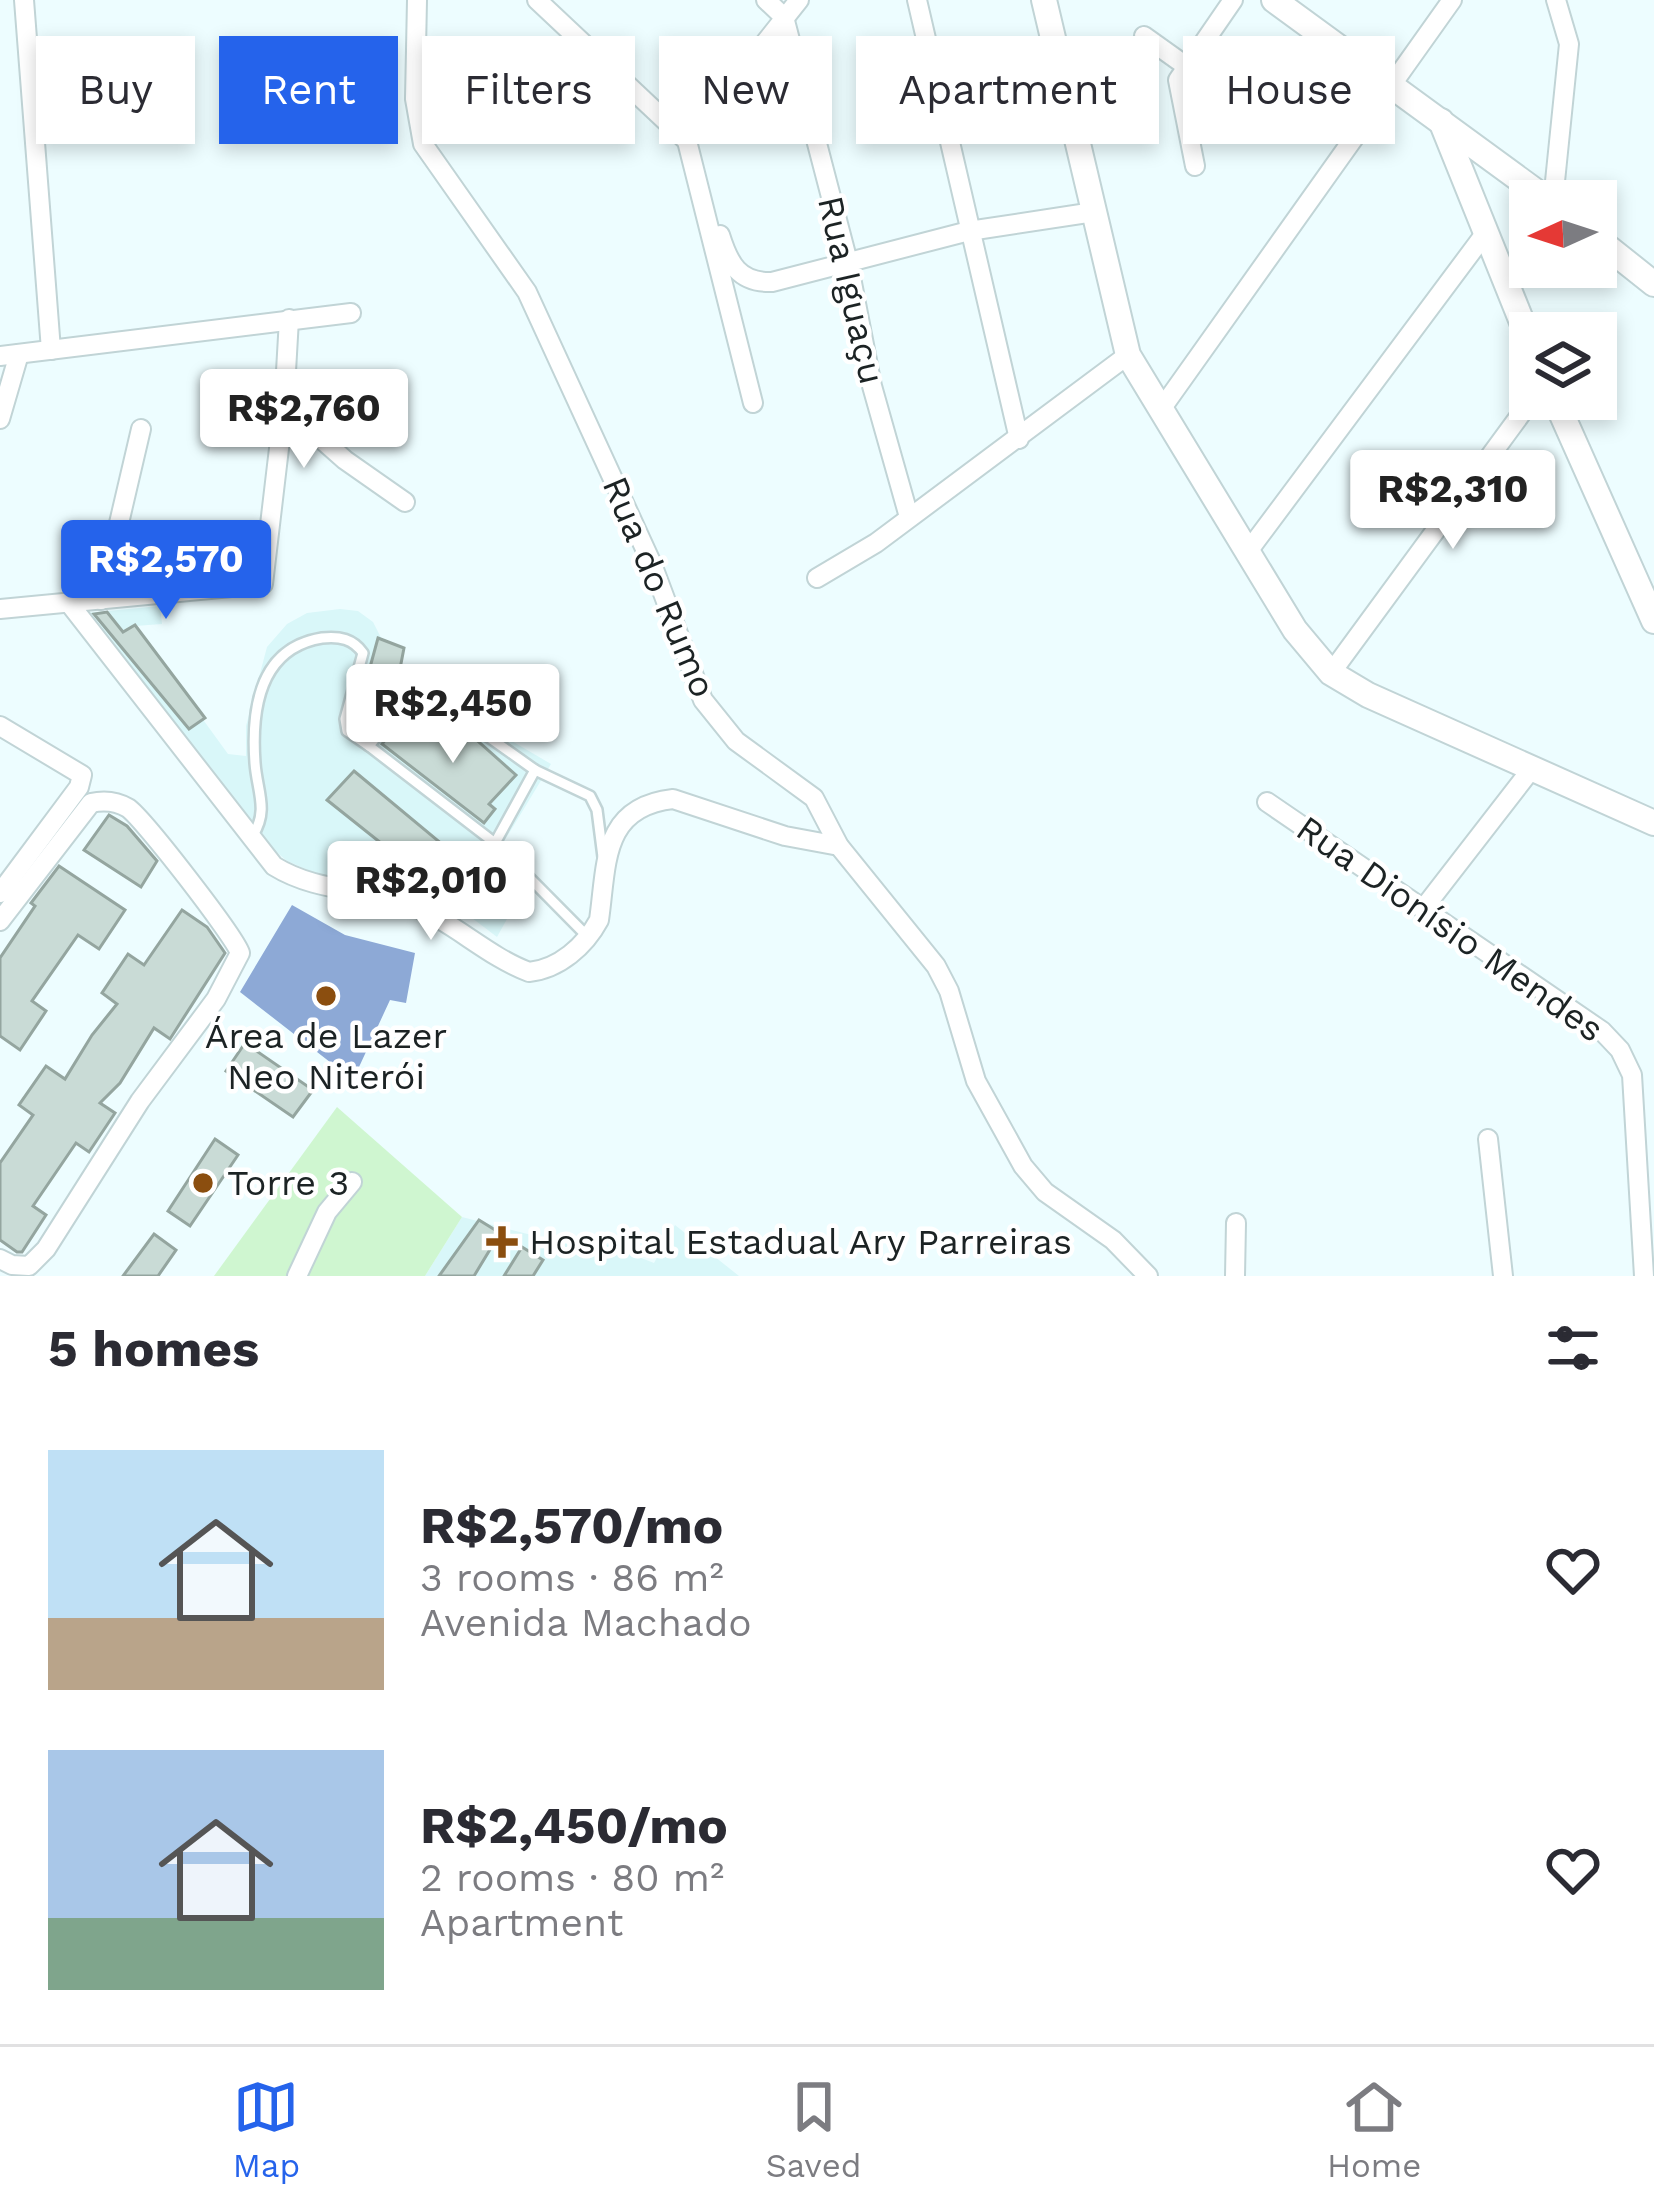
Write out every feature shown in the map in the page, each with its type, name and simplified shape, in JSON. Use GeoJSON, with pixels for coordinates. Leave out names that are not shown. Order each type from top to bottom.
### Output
{"type":"FeatureCollection","features":[{"type":"Feature","properties":{"kind":"main road"},"geometry":{"type":"LineString","coordinates":[[1044,0],[1128,355],[1294,630],[1331,673],[1430,724],[1654,824]]}},
{"type":"Feature","properties":{"kind":"main road"},"geometry":{"type":"LineString","coordinates":[[1274,0],[1326,36]]}},
{"type":"Feature","properties":{"kind":"main road"},"geometry":{"type":"LineString","coordinates":[[1395,84],[1522,180]]}},
{"type":"Feature","properties":{"kind":"main road"},"geometry":{"type":"LineString","coordinates":[[1441,120],[1517,312]]}},
{"type":"Feature","properties":{"kind":"main road"},"geometry":{"type":"LineString","coordinates":[[1617,255],[1654,284]]}},
{"type":"Feature","properties":{"kind":"main road"},"geometry":{"type":"LineString","coordinates":[[1564,420],[1654,621]]}},
{"type":"Feature","properties":{"kind":"street"},"geometry":{"type":"LineString","coordinates":[[25,0],[51,350]]}},
{"type":"Feature","properties":{"kind":"street","name":"Rua do Rumo"},"geometry":{"type":"LineString","coordinates":[[417,0],[415,99],[423,144],[527,292],[652,564],[704,700],[736,742],[814,798],[839,846],[936,966],[949,991],[976,1081],[1023,1166],[1045,1192],[1113,1240],[1148,1276]]}},
{"type":"Feature","properties":{"kind":"street"},"geometry":{"type":"LineString","coordinates":[[537,0],[659,115]]}},
{"type":"Feature","properties":{"kind":"street"},"geometry":{"type":"LineString","coordinates":[[766,0],[784,17]]}},
{"type":"Feature","properties":{"kind":"street"},"geometry":{"type":"LineString","coordinates":[[769,36],[800,0]]}},
{"type":"Feature","properties":{"kind":"street"},"geometry":{"type":"LineString","coordinates":[[916,0],[1019,439]]}},
{"type":"Feature","properties":{"kind":"street"},"geometry":{"type":"LineString","coordinates":[[1207,36],[1233,0]]}},
{"type":"Feature","properties":{"kind":"street"},"geometry":{"type":"LineString","coordinates":[[1395,82],[1452,0]]}},
{"type":"Feature","properties":{"kind":"street"},"geometry":{"type":"LineString","coordinates":[[1554,180],[1570,44],[1556,0]]}},
{"type":"Feature","properties":{"kind":"street","name":"Rua Iguaçu"},"geometry":{"type":"LineString","coordinates":[[784,17],[848,262],[872,386],[909,517]]}},
{"type":"Feature","properties":{"kind":"street"},"geometry":{"type":"LineString","coordinates":[[1183,75],[1178,89],[1183,112]]}},
{"type":"Feature","properties":{"kind":"street"},"geometry":{"type":"LineString","coordinates":[[688,144],[753,403]]}},
{"type":"Feature","properties":{"kind":"street"},"geometry":{"type":"LineString","coordinates":[[1190,144],[1195,166]]}},
{"type":"Feature","properties":{"kind":"street"},"geometry":{"type":"LineString","coordinates":[[1162,408],[1350,144]]}},
{"type":"Feature","properties":{"kind":"street"},"geometry":{"type":"LineString","coordinates":[[698,181],[706,191],[732,265],[753,282],[969,231],[1094,212]]}},
{"type":"Feature","properties":{"kind":"street"},"geometry":{"type":"LineString","coordinates":[[1246,554],[1484,235]]}},
{"type":"Feature","properties":{"kind":"street"},"geometry":{"type":"LineString","coordinates":[[0,419],[9,355],[351,313]]}},
{"type":"Feature","properties":{"kind":"street"},"geometry":{"type":"LineString","coordinates":[[0,609],[263,584],[289,319]]}},
{"type":"Feature","properties":{"kind":"street"},"geometry":{"type":"LineString","coordinates":[[817,578],[1019,439],[1128,355]]}},
{"type":"Feature","properties":{"kind":"street"},"geometry":{"type":"LineString","coordinates":[[284,406],[345,460],[405,502]]}},
{"type":"Feature","properties":{"kind":"street"},"geometry":{"type":"LineString","coordinates":[[1331,673],[1517,420]]}},
{"type":"Feature","properties":{"kind":"street"},"geometry":{"type":"LineString","coordinates":[[101,600],[141,429]]}},
{"type":"Feature","properties":{"kind":"street"},"geometry":{"type":"LineString","coordinates":[[70,603],[274,866],[292,877],[406,903],[444,919],[529,972],[545,970],[588,937],[599,920],[604,858],[630,816],[659,801],[674,800],[785,836],[839,846]]}},
{"type":"Feature","properties":{"kind":"street"},"geometry":{"type":"LineString","coordinates":[[0,726],[82,775],[79,787],[0,892]]}},
{"type":"Feature","properties":{"kind":"street"},"geometry":{"type":"LineString","coordinates":[[1423,909],[1533,767]]}},
{"type":"Feature","properties":{"kind":"street"},"geometry":{"type":"LineString","coordinates":[[0,921],[91,803],[106,800],[127,808],[157,834],[177,869],[236,938],[241,953],[216,999],[140,1102],[46,1249],[29,1266],[0,1259]]}},
{"type":"Feature","properties":{"kind":"street","name":"Rua Dionísio Mendes"},"geometry":{"type":"LineString","coordinates":[[1267,802],[1602,1030],[1627,1061],[1632,1075],[1643,1276]]}},
{"type":"Feature","properties":{"kind":"street"},"geometry":{"type":"LineString","coordinates":[[1488,1139],[1503,1276]]}},
{"type":"Feature","properties":{"kind":"street"},"geometry":{"type":"LineString","coordinates":[[297,1276],[327,1212],[352,1182]]}},
{"type":"Feature","properties":{"kind":"street"},"geometry":{"type":"LineString","coordinates":[[1235,1276],[1236,1223]]}},
{"type":"Feature","properties":{"kind":"lane"},"geometry":{"type":"LineString","coordinates":[[250,840],[262,821],[255,728],[272,664],[284,650],[329,637],[344,638],[364,653],[344,725],[494,843],[588,937]]}},
{"type":"Feature","properties":{"kind":"lane"},"geometry":{"type":"LineString","coordinates":[[369,746],[390,720],[449,719],[486,732],[535,770],[596,803],[604,858]]}},
{"type":"Feature","properties":{"kind":"lane"},"geometry":{"type":"LineString","coordinates":[[494,843],[535,770]]}},
{"type":"Feature","properties":{"kind":"shaded area"},"geometry":{"type":"Polygon","coordinates":[[[160,606],[162,624],[135,626],[228,754],[246,756],[246,726],[267,647],[287,624],[307,613],[340,609],[358,611],[373,622],[399,673],[444,704],[443,709],[495,731],[551,764],[494,858],[447,912],[403,893],[317,874],[287,861],[267,844],[87,613],[160,606]]]}},
{"type":"Feature","properties":{"kind":"shaded area"},"geometry":{"type":"Polygon","coordinates":[[[504,874],[524,888],[497,937],[472,918],[497,877],[504,874]]]}},
{"type":"Feature","properties":{"kind":"shaded area","name":"Hospital Estadual Ary Parreiras"},"geometry":{"type":"Polygon","coordinates":[[[462,1217],[578,1247],[585,1236],[654,1263],[675,1225],[739,1276],[425,1276],[462,1217]]]}},
{"type":"Feature","properties":{"kind":"green space"},"geometry":{"type":"Polygon","coordinates":[[[337,1107],[462,1217],[425,1276],[214,1276],[337,1107]]]}},
{"type":"Feature","properties":{"kind":"water","name":"Área de Lazer Neo Niterói"},"geometry":{"type":"Polygon","coordinates":[[[292,905],[345,935],[415,953],[406,1003],[390,1000],[353,1080],[240,992],[292,905]]]}},
{"type":"Feature","properties":{"kind":"building"},"geometry":{"type":"Polygon","coordinates":[[[107,612],[123,632],[135,625],[205,718],[189,729],[94,614],[107,612]]]}},
{"type":"Feature","properties":{"kind":"building"},"geometry":{"type":"Polygon","coordinates":[[[378,638],[404,648],[399,674],[407,676],[403,691],[444,704],[442,710],[387,712],[368,733],[355,722],[378,638]]]}},
{"type":"Feature","properties":{"kind":"building"},"geometry":{"type":"Polygon","coordinates":[[[394,729],[455,730],[469,740],[472,736],[516,775],[489,804],[495,809],[484,823],[382,744],[394,729]]]}},
{"type":"Feature","properties":{"kind":"building"},"geometry":{"type":"Polygon","coordinates":[[[354,771],[442,844],[416,871],[409,866],[395,882],[377,869],[391,851],[327,800],[354,771]]]}},
{"type":"Feature","properties":{"kind":"building"},"geometry":{"type":"Polygon","coordinates":[[[109,815],[127,826],[157,861],[141,887],[84,850],[109,815]]]}},
{"type":"Feature","properties":{"kind":"building"},"geometry":{"type":"Polygon","coordinates":[[[59,866],[125,910],[99,949],[78,935],[32,1001],[46,1011],[20,1050],[0,1036],[0,958],[59,866]]]}},
{"type":"Feature","properties":{"kind":"building"},"geometry":{"type":"Polygon","coordinates":[[[182,910],[207,927],[225,953],[170,1039],[154,1028],[120,1083],[100,1103],[115,1113],[89,1152],[76,1143],[33,1206],[46,1215],[22,1252],[17,1252],[0,1240],[0,1163],[33,1115],[19,1105],[46,1066],[65,1079],[117,1004],[102,993],[128,954],[144,965],[182,910]]]}},
{"type":"Feature","properties":{"kind":"building"},"geometry":{"type":"Polygon","coordinates":[[[245,1043],[313,1090],[293,1117],[226,1071],[245,1043]]]}},
{"type":"Feature","properties":{"kind":"building","name":"Torre 3"},"geometry":{"type":"Polygon","coordinates":[[[215,1139],[238,1155],[190,1226],[168,1211],[215,1139]]]}},
{"type":"Feature","properties":{"kind":"building"},"geometry":{"type":"Polygon","coordinates":[[[479,1220],[500,1233],[474,1276],[439,1276],[479,1220]]]}},
{"type":"Feature","properties":{"kind":"building"},"geometry":{"type":"Polygon","coordinates":[[[154,1234],[176,1250],[158,1276],[123,1276],[154,1234]]]}},
{"type":"Feature","properties":{"kind":"building"},"geometry":{"type":"Polygon","coordinates":[[[522,1247],[543,1260],[533,1276],[504,1276],[522,1247]]]}},
{"type":"Feature","properties":{"kind":"place","name":"Área de Lazer Neo Niterói"},"geometry":{"type":"Point","coordinates":[326,996]}},
{"type":"Feature","properties":{"kind":"place","name":"Torre 3"},"geometry":{"type":"Point","coordinates":[203,1183]}},
{"type":"Feature","properties":{"kind":"place","name":"Hospital Estadual Ary Parreiras"},"geometry":{"type":"Point","coordinates":[502,1242]}}]}
